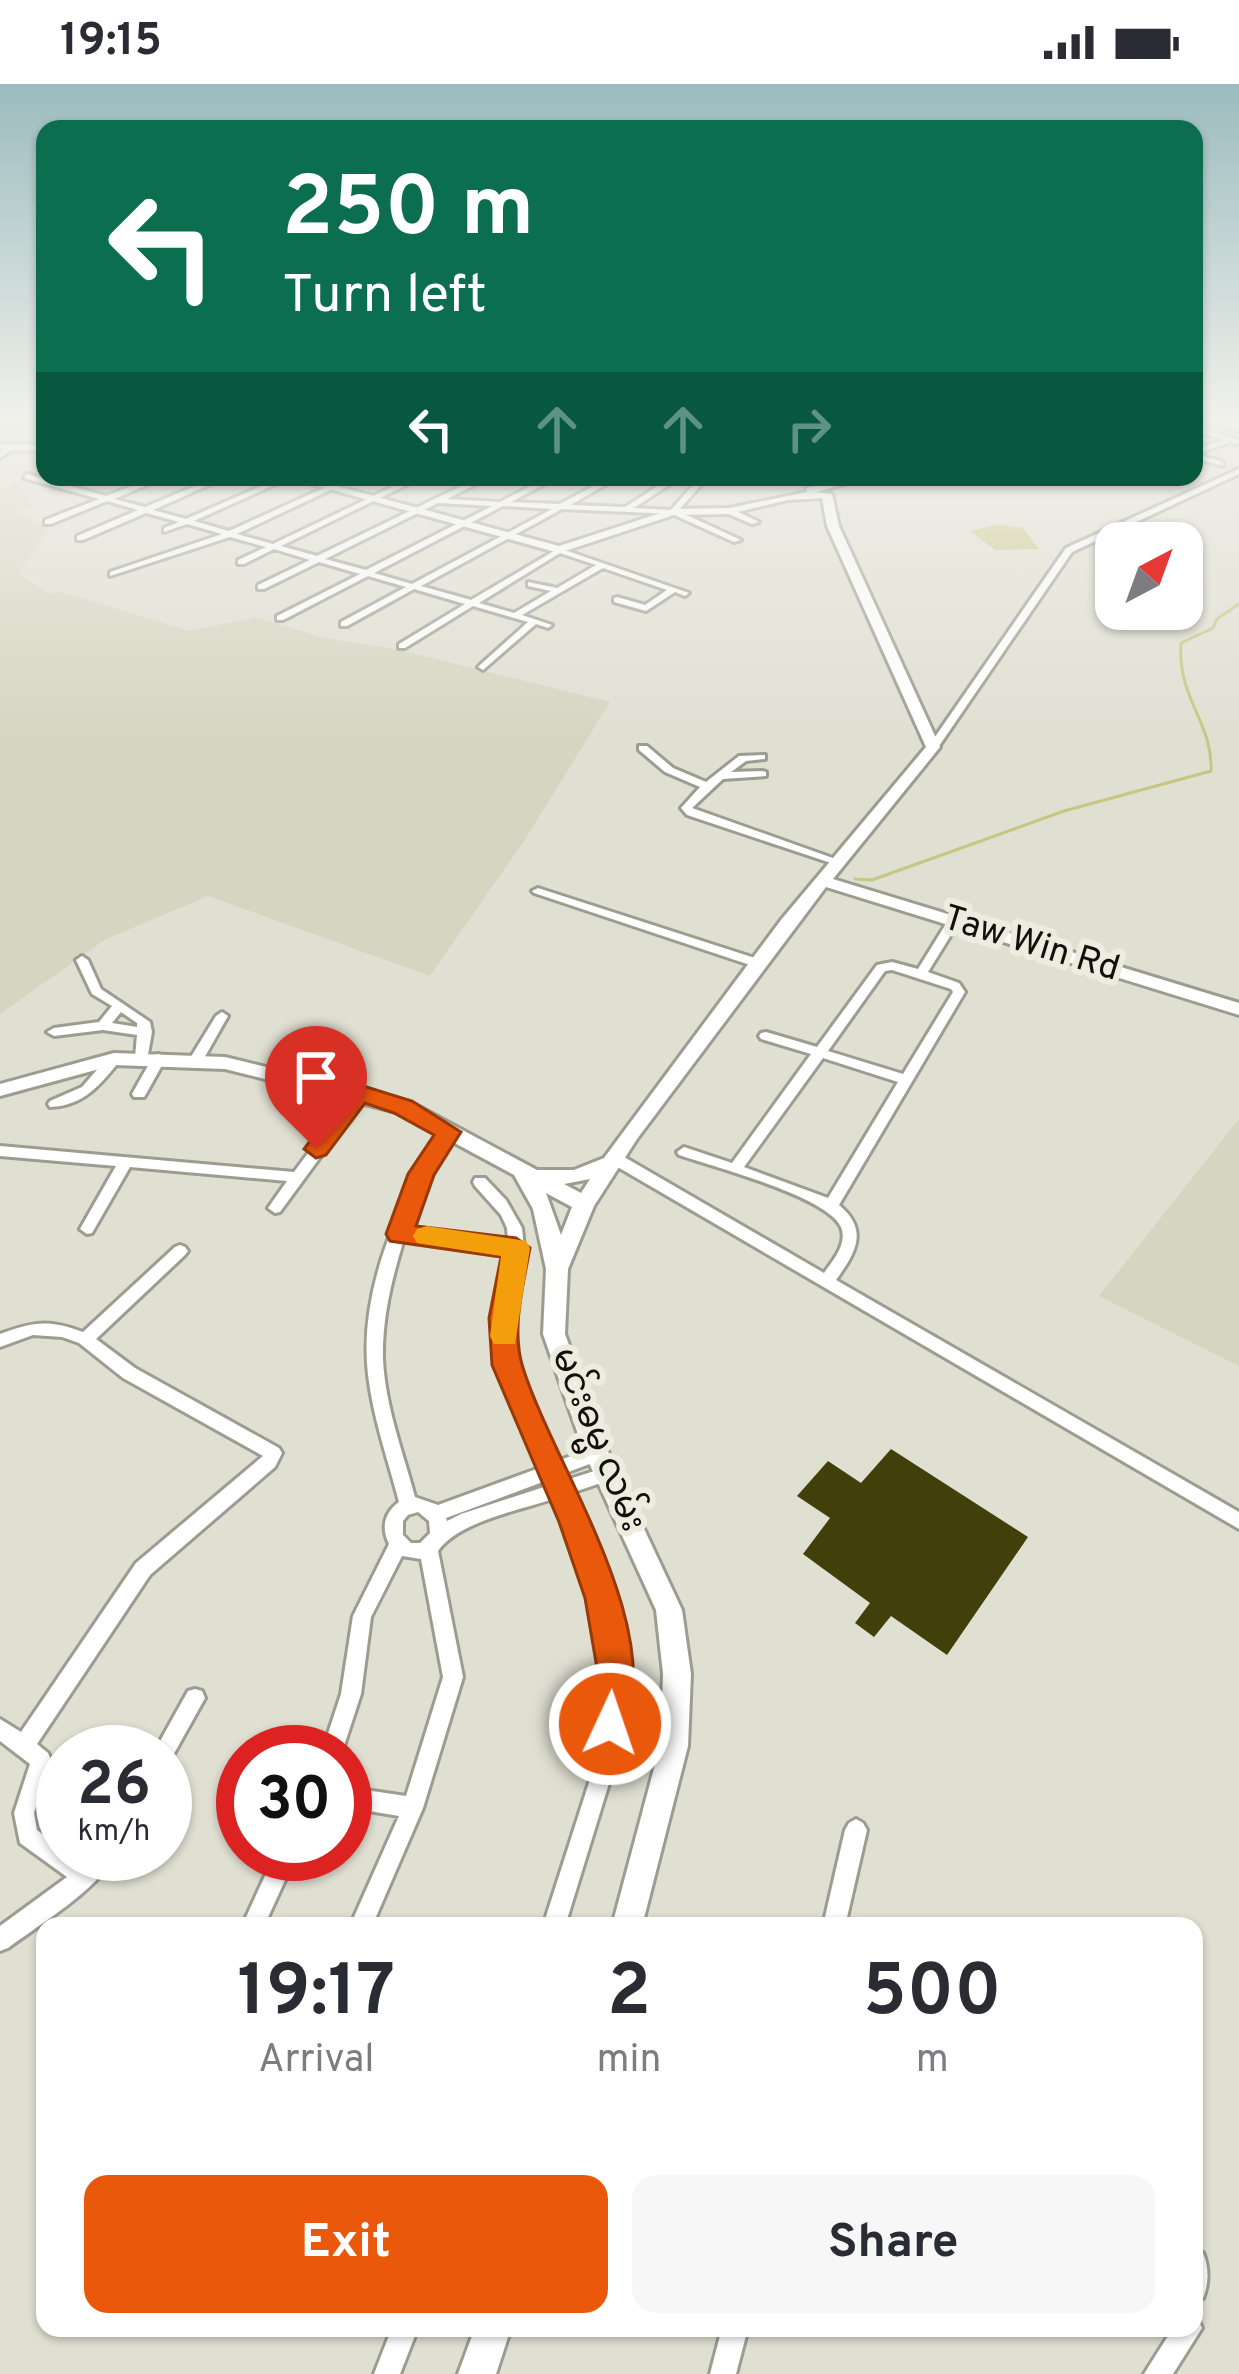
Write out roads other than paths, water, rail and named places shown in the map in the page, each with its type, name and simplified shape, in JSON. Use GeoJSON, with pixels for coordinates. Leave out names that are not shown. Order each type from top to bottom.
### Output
{"type":"FeatureCollection","features":[{"type":"Feature","properties":{"kind":"main road"},"geometry":{"type":"LineString","coordinates":[[480,528],[559,550],[625,528]]}},
{"type":"Feature","properties":{"kind":"main road"},"geometry":{"type":"LineString","coordinates":[[837,528],[933,748]]}},
{"type":"Feature","properties":{"kind":"main road","name":"မင်းဓမ္မ လမ်း"},"geometry":{"type":"LineString","coordinates":[[629,1917],[674,1745],[677,1674],[669,1610],[602,1464],[554,1334],[557,1269],[584,1204],[612,1160],[757,963],[933,748]]}},
{"type":"Feature","properties":{"kind":"main road","name":"Taw Win Rd"},"geometry":{"type":"LineString","coordinates":[[830,871],[953,922],[1239,1009]]}},
{"type":"Feature","properties":{"kind":"main road"},"geometry":{"type":"LineString","coordinates":[[0,1090],[114,1059],[196,1060],[274,1073],[403,1107],[584,1204]]}},
{"type":"Feature","properties":{"kind":"main road"},"geometry":{"type":"LineString","coordinates":[[524,1175],[576,1177],[612,1160]]}},
{"type":"Feature","properties":{"kind":"main road"},"geometry":{"type":"LineString","coordinates":[[524,1175],[538,1192],[553,1230],[557,1269]]}},
{"type":"Feature","properties":{"kind":"main road"},"geometry":{"type":"LineString","coordinates":[[477,2374],[490,2337]]}},
{"type":"Feature","properties":{"kind":"street"},"geometry":{"type":"LineString","coordinates":[[80,538],[104,528]]}},
{"type":"Feature","properties":{"kind":"street"},"geometry":{"type":"LineString","coordinates":[[167,530],[172,528]]}},
{"type":"Feature","properties":{"kind":"street"},"geometry":{"type":"LineString","coordinates":[[210,528],[548,625]]}},
{"type":"Feature","properties":{"kind":"street"},"geometry":{"type":"LineString","coordinates":[[113,574],[243,528]]}},
{"type":"Feature","properties":{"kind":"street"},"geometry":{"type":"LineString","coordinates":[[241,562],[314,528]]}},
{"type":"Feature","properties":{"kind":"street"},"geometry":{"type":"LineString","coordinates":[[261,587],[383,528]]}},
{"type":"Feature","properties":{"kind":"street"},"geometry":{"type":"LineString","coordinates":[[280,618],[453,528]]}},
{"type":"Feature","properties":{"kind":"street"},"geometry":{"type":"LineString","coordinates":[[344,624],[524,528]]}},
{"type":"Feature","properties":{"kind":"street"},"geometry":{"type":"LineString","coordinates":[[709,528],[737,540]]}},
{"type":"Feature","properties":{"kind":"street"},"geometry":{"type":"LineString","coordinates":[[933,748],[1069,550],[1117,528]]}},
{"type":"Feature","properties":{"kind":"street"},"geometry":{"type":"LineString","coordinates":[[402,646],[559,550],[680,591],[646,608],[617,600]]}},
{"type":"Feature","properties":{"kind":"street"},"geometry":{"type":"LineString","coordinates":[[516,616],[599,567]]}},
{"type":"Feature","properties":{"kind":"street"},"geometry":{"type":"LineString","coordinates":[[483,584],[501,589]]}},
{"type":"Feature","properties":{"kind":"street"},"geometry":{"type":"LineString","coordinates":[[530,584],[555,590]]}},
{"type":"Feature","properties":{"kind":"street"},"geometry":{"type":"LineString","coordinates":[[483,668],[534,621]]}},
{"type":"Feature","properties":{"kind":"street"},"geometry":{"type":"LineString","coordinates":[[643,748],[669,770],[707,786]]}},
{"type":"Feature","properties":{"kind":"street"},"geometry":{"type":"LineString","coordinates":[[761,757],[743,758],[686,808],[830,871]]}},
{"type":"Feature","properties":{"kind":"street"},"geometry":{"type":"LineString","coordinates":[[719,776],[762,775]]}},
{"type":"Feature","properties":{"kind":"street"},"geometry":{"type":"LineString","coordinates":[[538,891],[757,963]]}},
{"type":"Feature","properties":{"kind":"street"},"geometry":{"type":"LineString","coordinates":[[921,974],[953,922]]}},
{"type":"Feature","properties":{"kind":"street"},"geometry":{"type":"LineString","coordinates":[[82,960],[96,991],[138,1014],[151,1058],[139,1094]]}},
{"type":"Feature","properties":{"kind":"street"},"geometry":{"type":"LineString","coordinates":[[735,1169],[881,968],[892,966],[955,986],[959,992],[833,1202]]}},
{"type":"Feature","properties":{"kind":"street"},"geometry":{"type":"LineString","coordinates":[[104,1026],[120,1005]]}},
{"type":"Feature","properties":{"kind":"street"},"geometry":{"type":"LineString","coordinates":[[196,1060],[222,1016]]}},
{"type":"Feature","properties":{"kind":"street"},"geometry":{"type":"LineString","coordinates":[[54,1032],[104,1026],[145,1032]]}},
{"type":"Feature","properties":{"kind":"street"},"geometry":{"type":"LineString","coordinates":[[766,1036],[908,1080]]}},
{"type":"Feature","properties":{"kind":"street"},"geometry":{"type":"LineString","coordinates":[[274,1073],[304,1037]]}},
{"type":"Feature","properties":{"kind":"street"},"geometry":{"type":"LineString","coordinates":[[55,1104],[87,1090],[114,1059]]}},
{"type":"Feature","properties":{"kind":"street"},"geometry":{"type":"LineString","coordinates":[[275,1208],[360,1093]]}},
{"type":"Feature","properties":{"kind":"street"},"geometry":{"type":"LineString","coordinates":[[409,1508],[375,1362],[379,1311],[422,1174],[448,1132]]}},
{"type":"Feature","properties":{"kind":"street"},"geometry":{"type":"LineString","coordinates":[[0,1151],[295,1177]]}},
{"type":"Feature","properties":{"kind":"street"},"geometry":{"type":"LineString","coordinates":[[684,1152],[833,1202],[849,1224],[850,1245],[844,1261],[828,1279]]}},
{"type":"Feature","properties":{"kind":"street"},"geometry":{"type":"LineString","coordinates":[[612,1160],[828,1279],[1239,1521]]}},
{"type":"Feature","properties":{"kind":"street"},"geometry":{"type":"LineString","coordinates":[[87,1228],[126,1162]]}},
{"type":"Feature","properties":{"kind":"street"},"geometry":{"type":"LineString","coordinates":[[480,1182],[502,1202],[518,1231],[503,1318],[507,1365],[602,1598],[616,1680],[604,1767],[557,1917]]}},
{"type":"Feature","properties":{"kind":"street"},"geometry":{"type":"LineString","coordinates":[[400,1234],[516,1248]]}},
{"type":"Feature","properties":{"kind":"street"},"geometry":{"type":"LineString","coordinates":[[86,1339],[180,1252]]}},
{"type":"Feature","properties":{"kind":"street"},"geometry":{"type":"LineString","coordinates":[[0,1341],[32,1328],[63,1330],[86,1339],[129,1373],[273,1453],[269,1462],[143,1569],[25,1744]]}},
{"type":"Feature","properties":{"kind":"street"},"geometry":{"type":"LineString","coordinates":[[341,1725],[351,1694],[362,1616],[398,1545],[392,1525],[409,1508],[424,1507],[436,1513],[602,1464]]}},
{"type":"Feature","properties":{"kind":"street"},"geometry":{"type":"LineString","coordinates":[[398,1545],[418,1551],[461,1522],[554,1479]]}},
{"type":"Feature","properties":{"kind":"street"},"geometry":{"type":"LineString","coordinates":[[366,1917],[413,1808],[453,1677],[434,1541],[436,1513]]}},
{"type":"Feature","properties":{"kind":"street"},"geometry":{"type":"LineString","coordinates":[[180,1725],[195,1698]]}},
{"type":"Feature","properties":{"kind":"street"},"geometry":{"type":"LineString","coordinates":[[0,1729],[36,1755]]}},
{"type":"Feature","properties":{"kind":"street"},"geometry":{"type":"LineString","coordinates":[[36,1776],[24,1813],[27,1836],[36,1842]]}},
{"type":"Feature","properties":{"kind":"street"},"geometry":{"type":"LineString","coordinates":[[372,1801],[413,1808]]}},
{"type":"Feature","properties":{"kind":"street"},"geometry":{"type":"LineString","coordinates":[[835,1917],[856,1830]]}},
{"type":"Feature","properties":{"kind":"street"},"geometry":{"type":"LineString","coordinates":[[0,1940],[80,1881]]}},
{"type":"Feature","properties":{"kind":"street"},"geometry":{"type":"LineString","coordinates":[[257,1917],[274,1881]]}},
{"type":"Feature","properties":{"kind":"street"},"geometry":{"type":"LineString","coordinates":[[387,2374],[401,2337]]}},
{"type":"Feature","properties":{"kind":"street"},"geometry":{"type":"LineString","coordinates":[[723,2374],[733,2337]]}},
{"type":"Feature","properties":{"kind":"street"},"geometry":{"type":"LineString","coordinates":[[1157,2374],[1183,2337]]}},
{"type":"Feature","properties":{"kind":"waterway"},"geometry":{"type":"LineString","coordinates":[[855,879],[872,880],[1064,811],[1211,771],[1207,738],[1184,680],[1181,643],[1213,628],[1217,619],[1239,604]]}}]}
